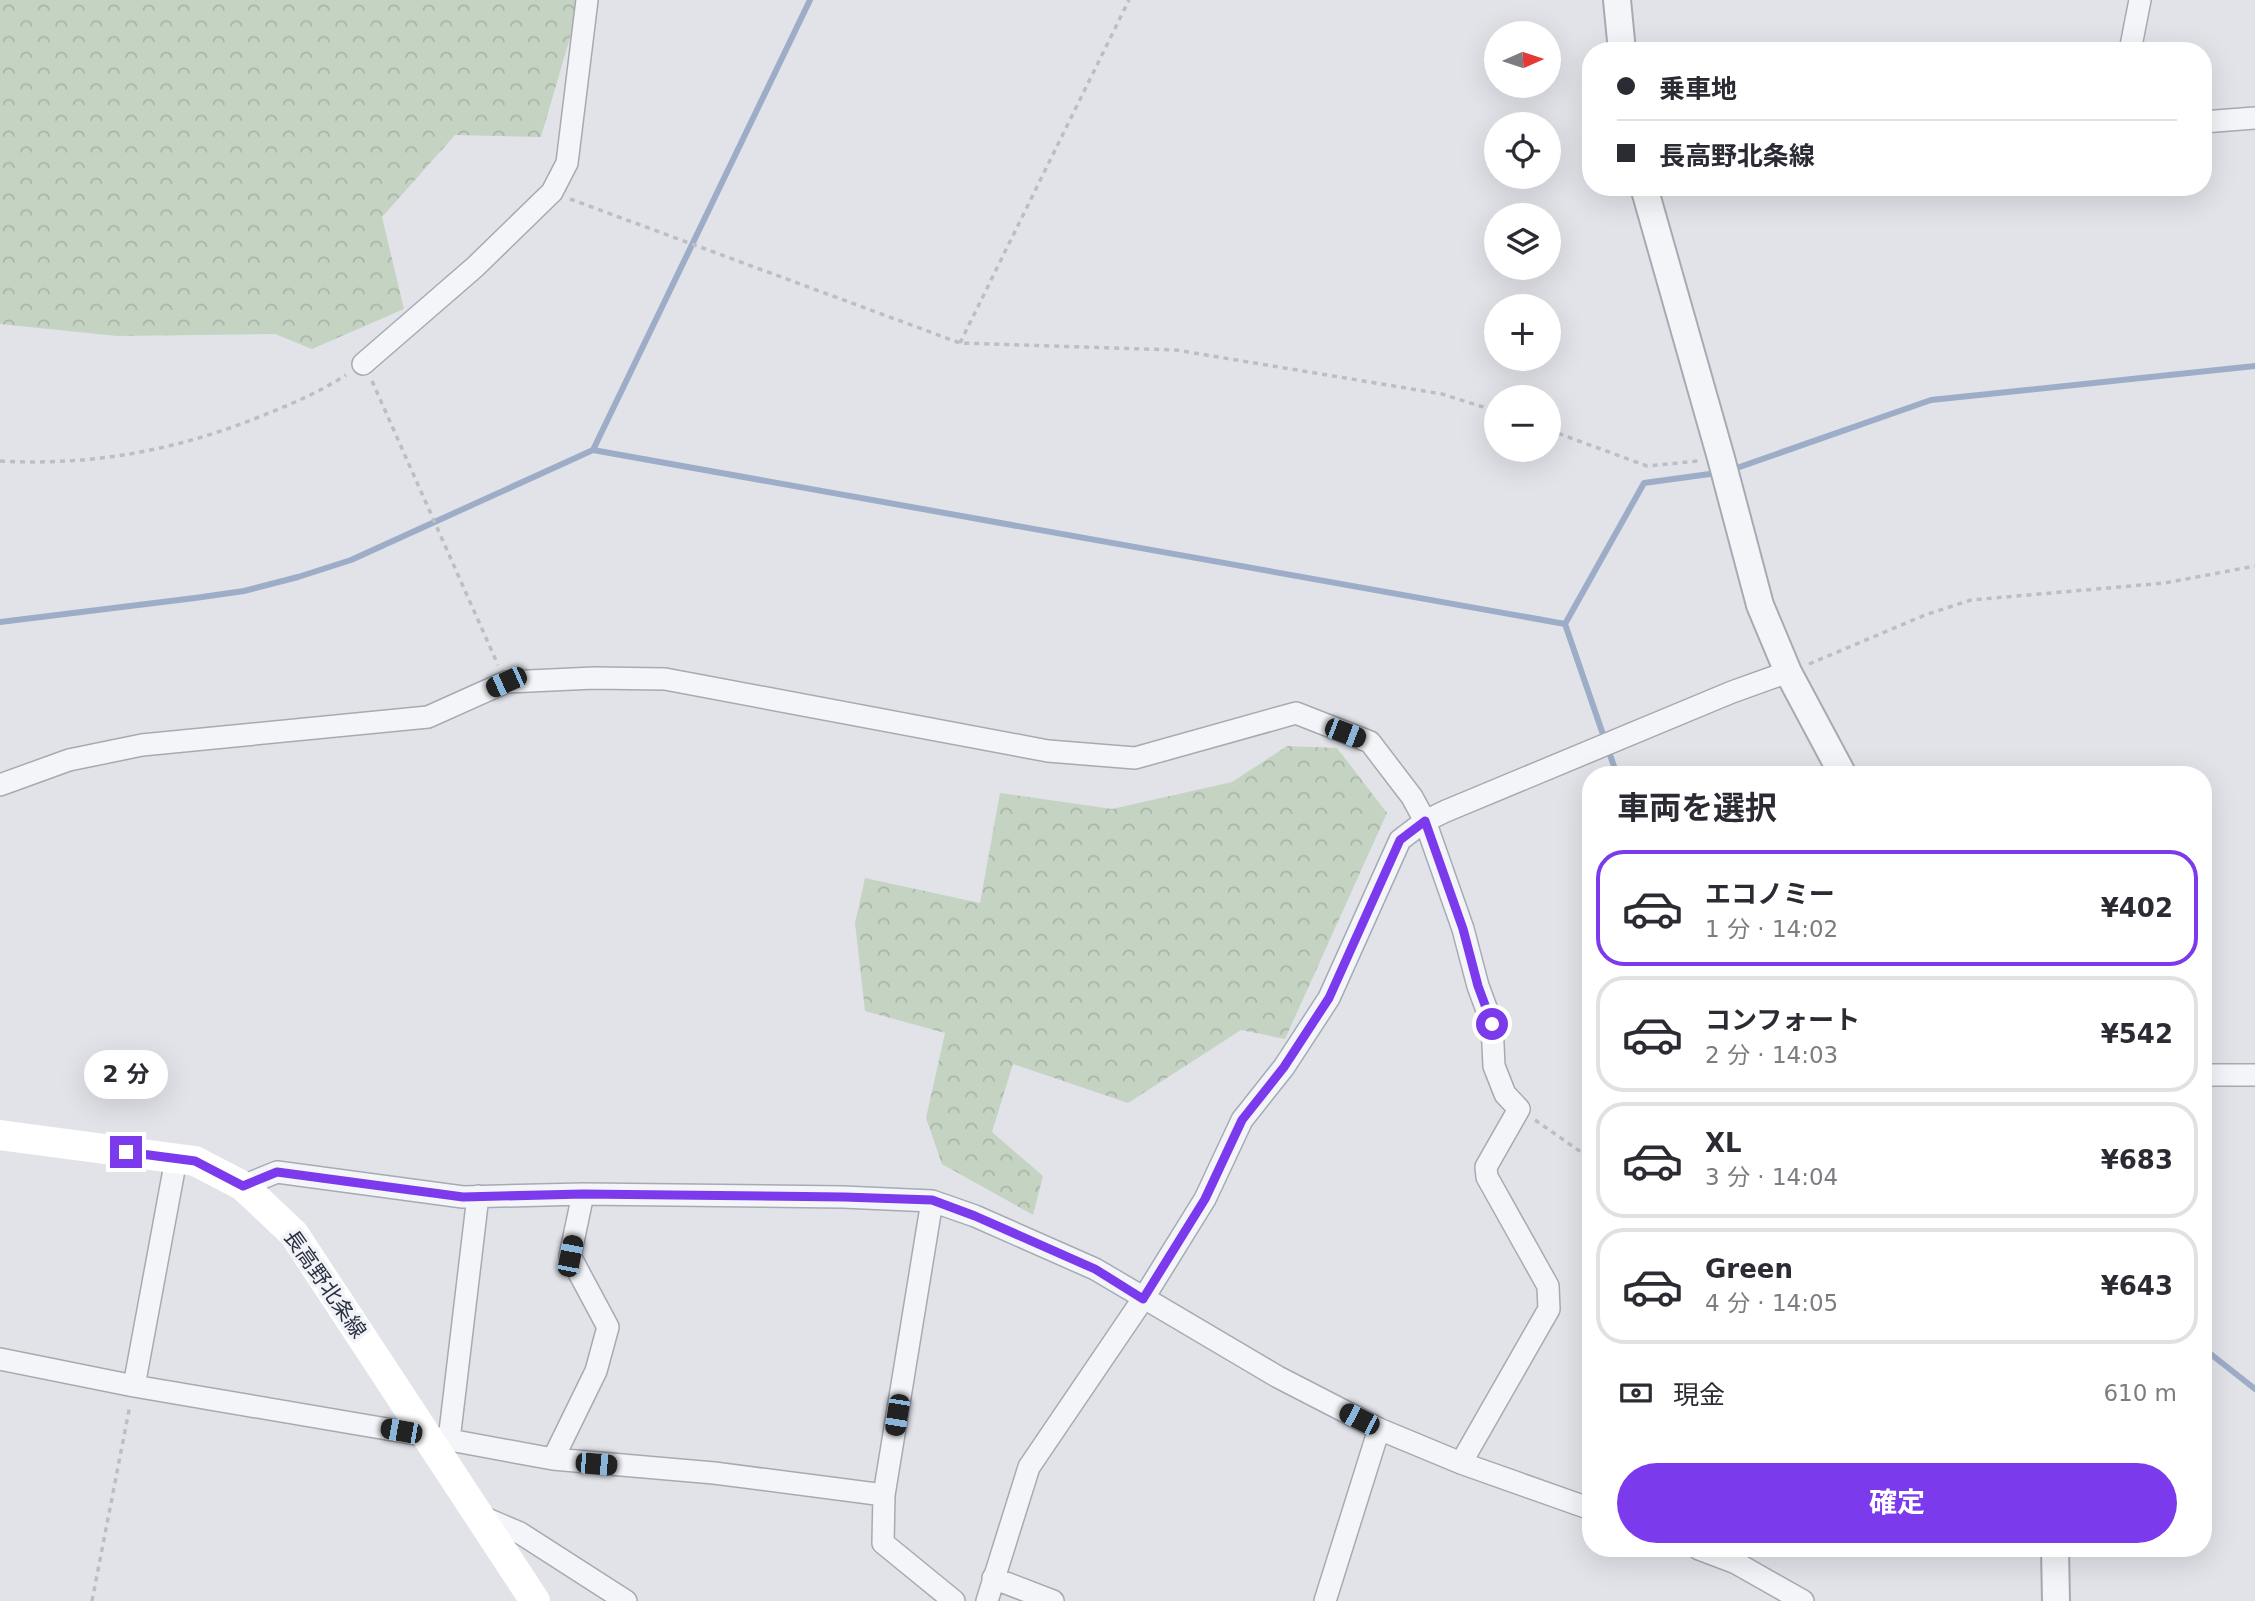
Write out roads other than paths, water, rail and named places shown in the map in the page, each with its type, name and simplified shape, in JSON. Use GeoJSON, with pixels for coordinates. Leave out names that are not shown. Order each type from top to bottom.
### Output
{"type":"FeatureCollection","features":[{"type":"Feature","properties":{"kind":"main road","name":"長高野北条線"},"geometry":{"type":"LineString","coordinates":[[0,1135],[195,1161],[243,1186],[294,1234],[438,1438],[480,1516],[535,1601]]}},
{"type":"Feature","properties":{"kind":"street"},"geometry":{"type":"LineString","coordinates":[[363,364],[475,267],[552,192],[567,163],[587,0]]}},
{"type":"Feature","properties":{"kind":"street"},"geometry":{"type":"LineString","coordinates":[[1617,0],[1621,42]]}},
{"type":"Feature","properties":{"kind":"street"},"geometry":{"type":"LineString","coordinates":[[2132,42],[2140,0]]}},
{"type":"Feature","properties":{"kind":"street"},"geometry":{"type":"LineString","coordinates":[[2212,121],[2255,118]]}},
{"type":"Feature","properties":{"kind":"street"},"geometry":{"type":"LineString","coordinates":[[1647,196],[1760,604],[1788,673],[1838,766]]}},
{"type":"Feature","properties":{"kind":"street"},"geometry":{"type":"LineString","coordinates":[[987,1601],[1029,1466],[1143,1299],[1205,1199],[1242,1120],[1284,1067],[1329,998],[1400,840],[1425,821],[1732,692],[1788,673]]}},
{"type":"Feature","properties":{"kind":"street"},"geometry":{"type":"LineString","coordinates":[[0,785],[69,760],[142,746],[428,717],[506,682],[594,678],[665,679],[1048,751],[1135,758],[1296,713],[1370,742],[1412,797],[1425,821],[1463,929],[1478,986],[1492,1024],[1494,1066],[1505,1094],[1519,1109],[1486,1167],[1487,1177],[1548,1286],[1549,1308],[1461,1463]]}},
{"type":"Feature","properties":{"kind":"street"},"geometry":{"type":"LineString","coordinates":[[2212,1075],[2255,1075]]}},
{"type":"Feature","properties":{"kind":"street"},"geometry":{"type":"LineString","coordinates":[[134,1386],[176,1158]]}},
{"type":"Feature","properties":{"kind":"street"},"geometry":{"type":"LineString","coordinates":[[243,1186],[277,1172],[463,1197],[583,1194],[932,1200],[1095,1269],[1278,1377],[1379,1429],[1461,1463],[1582,1506]]}},
{"type":"Feature","properties":{"kind":"street"},"geometry":{"type":"LineString","coordinates":[[553,1459],[596,1371],[608,1327],[570,1256],[583,1194]]}},
{"type":"Feature","properties":{"kind":"street"},"geometry":{"type":"LineString","coordinates":[[438,1438],[478,1196]]}},
{"type":"Feature","properties":{"kind":"street"},"geometry":{"type":"LineString","coordinates":[[932,1200],[884,1495],[883,1543],[954,1601]]}},
{"type":"Feature","properties":{"kind":"street"},"geometry":{"type":"LineString","coordinates":[[0,1359],[134,1386],[553,1459],[715,1474],[884,1495]]}},
{"type":"Feature","properties":{"kind":"street"},"geometry":{"type":"LineString","coordinates":[[1325,1601],[1379,1429]]}},
{"type":"Feature","properties":{"kind":"street"},"geometry":{"type":"LineString","coordinates":[[480,1516],[520,1533],[626,1601]]}},
{"type":"Feature","properties":{"kind":"street"},"geometry":{"type":"LineString","coordinates":[[1720,1557],[1736,1563],[1803,1601]]}},
{"type":"Feature","properties":{"kind":"street"},"geometry":{"type":"LineString","coordinates":[[2055,1557],[2056,1601]]}},
{"type":"Feature","properties":{"kind":"street"},"geometry":{"type":"LineString","coordinates":[[993,1578],[1053,1601]]}},
{"type":"Feature","properties":{"kind":"waterway"},"geometry":{"type":"LineString","coordinates":[[0,622],[244,591],[298,577],[351,560],[593,450],[810,0]]}},
{"type":"Feature","properties":{"kind":"waterway"},"geometry":{"type":"LineString","coordinates":[[1731,470],[1931,400],[2255,366]]}},
{"type":"Feature","properties":{"kind":"waterway"},"geometry":{"type":"LineString","coordinates":[[593,450],[1565,624],[1614,766]]}},
{"type":"Feature","properties":{"kind":"waterway"},"geometry":{"type":"LineString","coordinates":[[1565,624],[1644,483],[1717,473]]}},
{"type":"Feature","properties":{"kind":"waterway"},"geometry":{"type":"LineString","coordinates":[[2212,1355],[2255,1389]]}}]}
